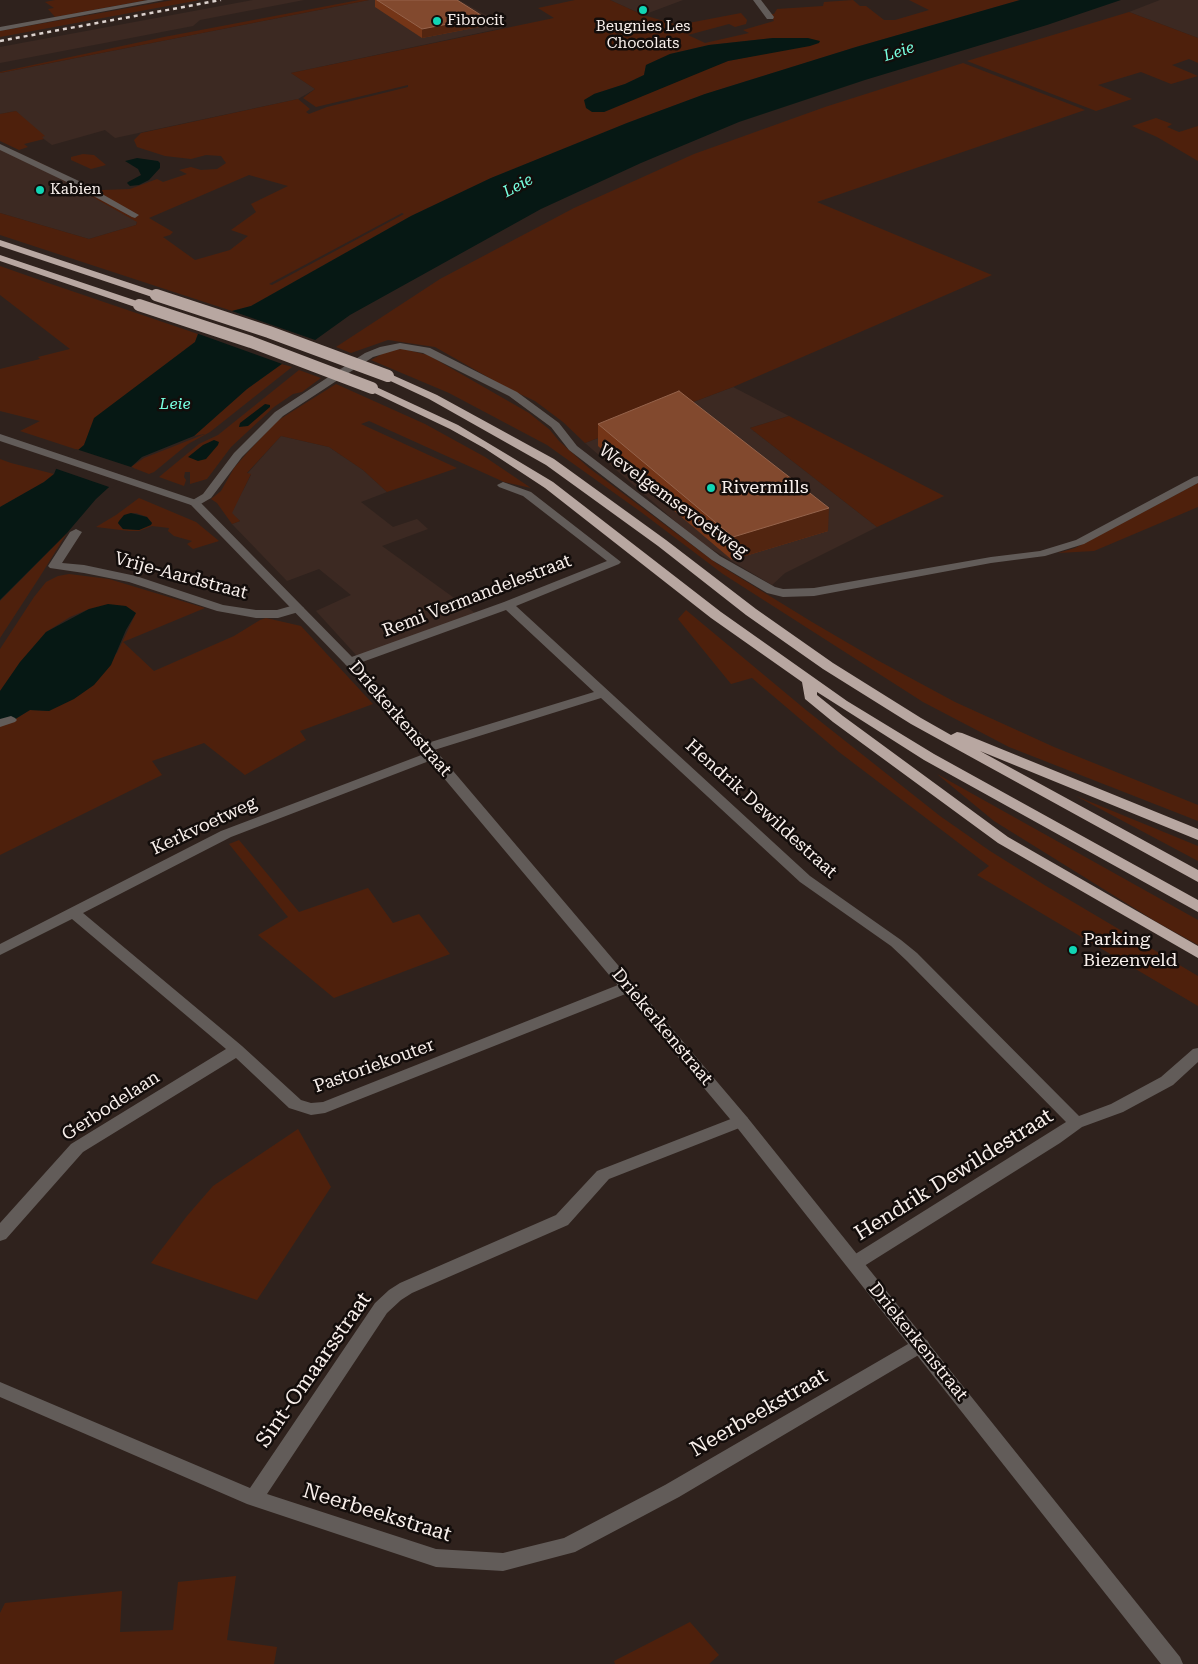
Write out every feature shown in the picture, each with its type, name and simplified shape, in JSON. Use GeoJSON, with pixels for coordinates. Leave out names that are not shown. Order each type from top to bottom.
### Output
{"type":"FeatureCollection","features":[{"type":"Feature","properties":{"kind":"highway"},"geometry":{"type":"LineString","coordinates":[[0,243],[269,332],[388,376],[433,396],[550,462],[828,666],[916,720],[1198,877]]}},
{"type":"Feature","properties":{"kind":"highway"},"geometry":{"type":"LineString","coordinates":[[0,258],[251,342],[372,388],[454,427],[488,446],[549,485],[716,615],[842,704],[929,757],[1198,907]]}},
{"type":"Feature","properties":{"kind":"highway"},"geometry":{"type":"LineString","coordinates":[[809,681],[810,696],[838,719],[1003,840],[1198,953]]}},
{"type":"Feature","properties":{"kind":"highway"},"geometry":{"type":"LineString","coordinates":[[916,720],[1198,835]]}},
{"type":"Feature","properties":{"kind":"street"},"geometry":{"type":"LineString","coordinates":[[0,29],[160,0]]}},
{"type":"Feature","properties":{"kind":"street"},"geometry":{"type":"LineString","coordinates":[[757,0],[770,17]]}},
{"type":"Feature","properties":{"kind":"street"},"geometry":{"type":"LineString","coordinates":[[0,147],[78,184],[135,215]]}},
{"type":"Feature","properties":{"kind":"street","name":"Wevelgemsevoetweg"},"geometry":{"type":"LineString","coordinates":[[195,503],[207,496],[238,455],[280,414],[304,396],[369,355],[384,349],[400,346],[426,350],[513,394],[555,425],[573,448],[716,558],[771,590],[783,594],[814,592],[991,560],[1041,554],[1080,542],[1198,479]]}},
{"type":"Feature","properties":{"kind":"street","name":"Driekerkenstraat"},"geometry":{"type":"LineString","coordinates":[[0,437],[195,503],[350,662],[429,751],[741,1121],[1173,1664]]}},
{"type":"Feature","properties":{"kind":"street","name":"Remi Vermandelestraat"},"geometry":{"type":"LineString","coordinates":[[350,662],[508,605],[615,562],[527,494],[504,485]]}},
{"type":"Feature","properties":{"kind":"street"},"geometry":{"type":"LineString","coordinates":[[54,566],[76,532]]}},
{"type":"Feature","properties":{"kind":"street","name":"Vrije-Aardstraat"},"geometry":{"type":"LineString","coordinates":[[54,566],[84,569],[132,579],[221,608],[256,614],[278,614],[298,608]]}},
{"type":"Feature","properties":{"kind":"street","name":"Hendrik Dewildestraat"},"geometry":{"type":"LineString","coordinates":[[508,605],[805,879],[896,943],[912,957],[1076,1123]]}},
{"type":"Feature","properties":{"kind":"street","name":"Kerkvoetweg"},"geometry":{"type":"LineString","coordinates":[[0,950],[253,822],[429,751],[603,694]]}},
{"type":"Feature","properties":{"kind":"street","name":"Pastoriekouter"},"geometry":{"type":"LineString","coordinates":[[73,912],[237,1050],[295,1104],[311,1109],[325,1107],[628,987]]}},
{"type":"Feature","properties":{"kind":"street","name":"Gerbodelaan"},"geometry":{"type":"LineString","coordinates":[[0,1234],[78,1148],[237,1050]]}},
{"type":"Feature","properties":{"kind":"street","name":"Hendrik Dewildestraat"},"geometry":{"type":"LineString","coordinates":[[855,1263],[1054,1139],[1076,1123],[1117,1108],[1167,1082],[1198,1053]]}},
{"type":"Feature","properties":{"kind":"street","name":"Sint-Omaarsstraat"},"geometry":{"type":"LineString","coordinates":[[254,1498],[376,1315],[395,1295],[406,1288],[562,1220],[603,1175],[741,1121]]}},
{"type":"Feature","properties":{"kind":"street","name":"Neerbeekstraat"},"geometry":{"type":"LineString","coordinates":[[0,1389],[254,1498],[436,1558],[503,1562],[568,1546],[672,1491],[921,1345]]}},
{"type":"Feature","properties":{"kind":"shaded area"},"geometry":{"type":"Polygon","coordinates":[[[55,0],[147,0],[55,17],[48,9],[54,8],[45,2],[55,0]]]}},
{"type":"Feature","properties":{"kind":"shaded area"},"geometry":{"type":"Polygon","coordinates":[[[173,0],[200,0],[0,37],[0,31],[173,0]]]}},
{"type":"Feature","properties":{"kind":"shaded area"},"geometry":{"type":"Polygon","coordinates":[[[253,0],[304,0],[200,20],[193,26],[0,63],[0,47],[253,0]]]}},
{"type":"Feature","properties":{"kind":"shaded area"},"geometry":{"type":"Polygon","coordinates":[[[359,0],[369,0],[0,73],[164,37],[359,0]]]}},
{"type":"Feature","properties":{"kind":"shaded area"},"geometry":{"type":"Polygon","coordinates":[[[369,0],[459,0],[507,27],[291,73],[315,89],[298,99],[115,138],[105,130],[52,145],[41,137],[16,111],[0,114],[0,73],[369,0]]]}},
{"type":"Feature","properties":{"kind":"shaded area"},"geometry":{"type":"Polygon","coordinates":[[[575,0],[610,0],[643,15],[678,25],[741,13],[747,20],[746,24],[735,27],[729,24],[688,35],[705,43],[749,33],[743,30],[774,21],[770,14],[774,14],[777,9],[823,6],[824,2],[853,0],[860,6],[866,6],[884,20],[895,20],[929,10],[909,0],[1020,0],[856,47],[705,94],[627,123],[491,178],[411,216],[251,306],[232,311],[0,235],[0,213],[89,239],[136,225],[137,222],[29,161],[34,160],[89,187],[103,190],[130,189],[157,179],[163,182],[187,174],[179,170],[191,167],[201,170],[217,169],[226,163],[221,156],[206,155],[191,159],[165,156],[137,147],[134,140],[141,133],[298,99],[310,109],[306,112],[309,114],[327,107],[408,87],[408,85],[316,107],[303,98],[315,89],[291,73],[554,18],[538,8],[575,0]],[[773,38],[709,45],[670,54],[646,65],[644,75],[625,84],[594,94],[604,112],[728,61],[757,55],[808,38],[773,38]],[[249,175],[149,218],[173,232],[163,237],[195,260],[230,250],[248,236],[231,230],[256,212],[251,204],[288,186],[249,175]],[[402,213],[269,284],[272,285],[404,214],[402,213]]]}},
{"type":"Feature","properties":{"kind":"shaded area","name":"Beugnies Les Chocolats"},"geometry":{"type":"Polygon","coordinates":[[[610,0],[683,0],[643,15],[610,0]]]}},
{"type":"Feature","properties":{"kind":"shaded area"},"geometry":{"type":"Polygon","coordinates":[[[1160,0],[1198,0],[1198,38],[1129,12],[1160,0]]]}},
{"type":"Feature","properties":{"kind":"shaded area"},"geometry":{"type":"Polygon","coordinates":[[[1129,12],[1198,38],[1198,63],[1189,59],[1172,65],[1198,76],[1171,84],[1141,72],[1098,85],[1132,99],[1096,111],[967,61],[1129,12]]]}},
{"type":"Feature","properties":{"kind":"shaded area"},"geometry":{"type":"Polygon","coordinates":[[[963,63],[1085,110],[817,202],[992,275],[733,387],[585,443],[563,422],[535,401],[507,388],[435,347],[388,340],[351,353],[336,347],[440,279],[574,208],[694,154],[825,107],[963,63]]]}},
{"type":"Feature","properties":{"kind":"shaded area"},"geometry":{"type":"Polygon","coordinates":[[[16,111],[45,136],[42,137],[44,139],[24,144],[28,147],[19,150],[0,141],[0,114],[16,111]]]}},
{"type":"Feature","properties":{"kind":"shaded area"},"geometry":{"type":"Polygon","coordinates":[[[1156,118],[1172,124],[1167,127],[1179,132],[1198,126],[1198,161],[1157,137],[1132,126],[1156,118]]]}},
{"type":"Feature","properties":{"kind":"shaded area"},"geometry":{"type":"Polygon","coordinates":[[[0,148],[29,161],[137,221],[136,225],[89,239],[0,213],[0,148]]]}},
{"type":"Feature","properties":{"kind":"shaded area"},"geometry":{"type":"Polygon","coordinates":[[[83,154],[94,155],[106,165],[91,169],[71,160],[71,157],[83,154]]]}},
{"type":"Feature","properties":{"kind":"shaded area"},"geometry":{"type":"Polygon","coordinates":[[[0,266],[198,334],[195,342],[95,418],[84,445],[78,450],[20,431],[40,421],[0,411],[0,369],[70,349],[0,295],[0,266]]]}},
{"type":"Feature","properties":{"kind":"shaded area"},"geometry":{"type":"Polygon","coordinates":[[[403,349],[428,355],[529,413],[550,430],[559,441],[589,468],[716,563],[812,622],[955,702],[1054,747],[1198,805],[1198,821],[1009,747],[923,702],[723,574],[641,512],[547,445],[449,393],[371,360],[389,350],[403,349]]]}},
{"type":"Feature","properties":{"kind":"shaded area"},"geometry":{"type":"Polygon","coordinates":[[[282,364],[292,367],[210,432],[188,444],[154,472],[149,474],[131,467],[144,458],[205,434],[194,436],[247,389],[282,364]]]}},
{"type":"Feature","properties":{"kind":"shaded area"},"geometry":{"type":"Polygon","coordinates":[[[299,370],[321,378],[302,392],[293,394],[274,407],[231,447],[207,479],[190,484],[190,472],[185,472],[184,477],[186,480],[184,486],[159,477],[199,444],[218,435],[299,370]]]}},
{"type":"Feature","properties":{"kind":"shaded area"},"geometry":{"type":"Polygon","coordinates":[[[336,384],[425,424],[485,457],[531,488],[504,482],[369,421],[361,424],[457,468],[387,492],[363,470],[329,447],[281,436],[247,473],[251,474],[232,513],[240,521],[232,524],[217,503],[211,499],[221,491],[234,468],[277,421],[336,384]]]}},
{"type":"Feature","properties":{"kind":"shaded area"},"geometry":{"type":"Polygon","coordinates":[[[733,387],[789,416],[750,428],[877,527],[785,573],[772,585],[698,541],[585,443],[733,387]]]}},
{"type":"Feature","properties":{"kind":"shaded area"},"geometry":{"type":"Polygon","coordinates":[[[789,416],[944,496],[877,527],[750,428],[789,416]]]}},
{"type":"Feature","properties":{"kind":"shaded area"},"geometry":{"type":"Polygon","coordinates":[[[281,436],[329,447],[363,470],[387,492],[361,502],[393,527],[417,519],[428,529],[382,546],[475,613],[357,656],[316,611],[351,595],[319,569],[287,581],[232,524],[240,521],[231,513],[251,475],[247,474],[281,436]]]}},
{"type":"Feature","properties":{"kind":"shaded area"},"geometry":{"type":"Polygon","coordinates":[[[0,459],[54,474],[44,482],[0,507],[0,459]]]}},
{"type":"Feature","properties":{"kind":"shaded area"},"geometry":{"type":"Polygon","coordinates":[[[1198,483],[1198,507],[1094,551],[1058,553],[1075,548],[1198,483]]]}},
{"type":"Feature","properties":{"kind":"shaded area"},"geometry":{"type":"Polygon","coordinates":[[[139,498],[196,522],[219,541],[193,549],[187,544],[192,541],[174,536],[168,531],[169,528],[152,526],[139,531],[129,531],[96,527],[139,498]],[[136,513],[127,514],[118,523],[123,529],[139,530],[152,523],[147,517],[136,513]]]}},
{"type":"Feature","properties":{"kind":"shaded area"},"geometry":{"type":"Polygon","coordinates":[[[67,533],[39,578],[0,638],[0,601],[67,533]]]}},
{"type":"Feature","properties":{"kind":"shaded area"},"geometry":{"type":"Polygon","coordinates":[[[69,574],[109,579],[205,608],[123,642],[154,671],[234,636],[266,618],[301,626],[373,704],[300,731],[306,740],[245,775],[204,743],[152,761],[162,775],[0,855],[0,724],[12,721],[30,710],[49,711],[117,653],[136,613],[89,609],[70,617],[46,632],[0,691],[0,649],[46,582],[58,576],[69,574]]]}},
{"type":"Feature","properties":{"kind":"shaded area"},"geometry":{"type":"Polygon","coordinates":[[[686,610],[806,710],[940,816],[990,851],[1046,886],[1198,976],[1198,1006],[977,875],[989,866],[839,752],[752,678],[731,684],[678,619],[686,610]]]}},
{"type":"Feature","properties":{"kind":"shaded area"},"geometry":{"type":"Polygon","coordinates":[[[937,774],[1198,920],[1198,945],[1155,921],[994,821],[937,774]]]}},
{"type":"Feature","properties":{"kind":"shaded area"},"geometry":{"type":"Polygon","coordinates":[[[1076,796],[1198,846],[1198,861],[1076,796]]]}},
{"type":"Feature","properties":{"kind":"shaded area"},"geometry":{"type":"Polygon","coordinates":[[[239,840],[299,912],[368,888],[393,923],[419,914],[450,954],[334,998],[258,935],[288,917],[229,844],[239,840]]]}},
{"type":"Feature","properties":{"kind":"shaded area"},"geometry":{"type":"Polygon","coordinates":[[[298,1129],[331,1187],[257,1300],[151,1263],[213,1186],[298,1129]]]}},
{"type":"Feature","properties":{"kind":"shaded area"},"geometry":{"type":"Polygon","coordinates":[[[236,1576],[227,1640],[277,1647],[274,1664],[0,1664],[0,1613],[5,1603],[122,1591],[120,1632],[173,1630],[178,1582],[236,1576]]]}},
{"type":"Feature","properties":{"kind":"shaded area"},"geometry":{"type":"Polygon","coordinates":[[[690,1622],[719,1655],[709,1664],[615,1664],[614,1661],[690,1622]]]}},
{"type":"Feature","properties":{"kind":"water","name":"Leie"},"geometry":{"type":"Polygon","coordinates":[[[1020,0],[1121,0],[1047,25],[865,80],[739,122],[641,163],[541,209],[350,315],[247,389],[194,436],[142,457],[96,499],[67,533],[0,600],[0,507],[44,482],[54,474],[56,469],[84,445],[94,418],[195,342],[198,334],[232,311],[251,306],[411,216],[491,178],[627,123],[705,94],[856,47],[1020,0]]]}},
{"type":"Feature","properties":{"kind":"water"},"geometry":{"type":"Polygon","coordinates":[[[773,38],[808,38],[820,41],[810,46],[728,61],[604,112],[592,112],[586,108],[584,100],[594,94],[625,84],[644,75],[646,65],[670,54],[709,45],[773,38]]]}},
{"type":"Feature","properties":{"kind":"water"},"geometry":{"type":"Polygon","coordinates":[[[137,158],[158,161],[160,168],[149,180],[139,185],[130,186],[127,183],[141,175],[138,169],[125,161],[137,158]]]}},
{"type":"Feature","properties":{"kind":"water"},"geometry":{"type":"Polygon","coordinates":[[[265,404],[270,405],[270,407],[248,426],[239,427],[240,423],[265,404]]]}},
{"type":"Feature","properties":{"kind":"water"},"geometry":{"type":"Polygon","coordinates":[[[214,440],[219,442],[218,445],[206,459],[198,461],[188,457],[203,445],[214,440]]]}},
{"type":"Feature","properties":{"kind":"water"},"geometry":{"type":"Polygon","coordinates":[[[131,513],[147,517],[152,523],[151,525],[139,530],[123,529],[118,523],[119,521],[124,515],[131,513]]]}},
{"type":"Feature","properties":{"kind":"water"},"geometry":{"type":"Polygon","coordinates":[[[108,604],[126,606],[136,613],[126,630],[111,665],[94,685],[74,699],[49,711],[30,710],[12,721],[0,724],[0,691],[20,662],[46,632],[89,609],[108,604]]]}},
{"type":"Feature","properties":{"kind":"pier"},"geometry":{"type":"Polygon","coordinates":[[[229,310],[318,341],[285,365],[196,333],[229,310]]]}},
{"type":"Feature","properties":{"kind":"pier"},"geometry":{"type":"Polygon","coordinates":[[[76,449],[134,468],[112,488],[54,468],[76,449]]]}},
{"type":"Feature","properties":{"kind":"building","name":"Fibrocit"},"geometry":{"type":"Polygon","coordinates":[[[377,0],[457,0],[484,17],[422,29],[377,0]]]}},
{"type":"Feature","properties":{"kind":"building","name":"Rivermills"},"geometry":{"type":"Polygon","coordinates":[[[679,391],[829,508],[733,537],[598,424],[679,391]]]}},
{"type":"Feature","properties":{"kind":"railway"},"geometry":{"type":"LineString","coordinates":[[0,41],[221,0]]}},
{"type":"Feature","properties":{"kind":"place","name":"Beugnies Les Chocolats"},"geometry":{"type":"Point","coordinates":[643,10]}},
{"type":"Feature","properties":{"kind":"place","name":"Fibrocit"},"geometry":{"type":"Point","coordinates":[437,21]}},
{"type":"Feature","properties":{"kind":"place","name":"Kabien"},"geometry":{"type":"Point","coordinates":[40,190]}},
{"type":"Feature","properties":{"kind":"place","name":"Rivermills"},"geometry":{"type":"Point","coordinates":[711,488]}},
{"type":"Feature","properties":{"kind":"place","name":"Parking Biezenveld"},"geometry":{"type":"Point","coordinates":[1073,950]}}]}
